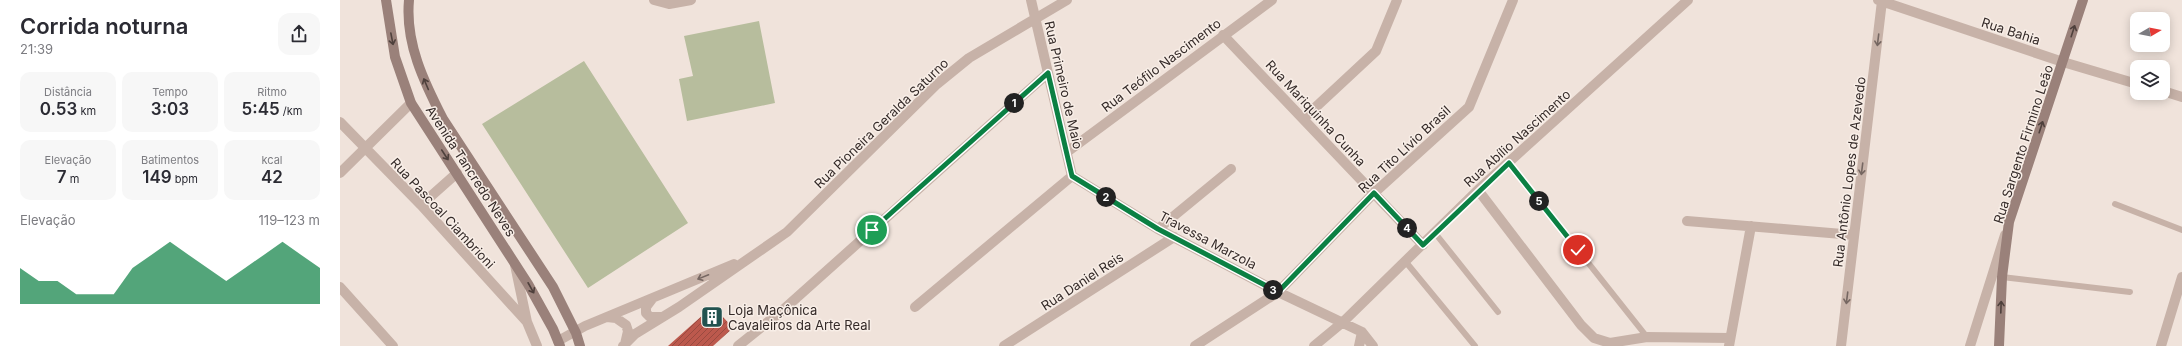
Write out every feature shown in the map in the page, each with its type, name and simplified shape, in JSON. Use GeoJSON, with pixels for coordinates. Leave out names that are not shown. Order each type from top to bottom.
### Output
{"type":"FeatureCollection","features":[{"type":"Feature","properties":{"kind":"street","name":"Avenida Tancredo Neves"},"geometry":{"type":"LineString","coordinates":[[386,0],[395,57],[411,103],[532,290],[559,344]]}},
{"type":"Feature","properties":{"kind":"street","name":"Avenida Tancredo Neves"},"geometry":{"type":"LineString","coordinates":[[410,0],[410,29],[414,51],[429,91],[443,119],[553,287],[576,333],[580,346]]}},
{"type":"Feature","properties":{"kind":"street"},"geometry":{"type":"LineString","coordinates":[[654,0],[669,4],[691,0]]}},
{"type":"Feature","properties":{"kind":"street","name":"Rua Primeiro de Maio"},"geometry":{"type":"LineString","coordinates":[[1031,0],[1072,176]]}},
{"type":"Feature","properties":{"kind":"street","name":"Rua Pioneira Geralda Saturno"},"geometry":{"type":"LineString","coordinates":[[624,345],[635,334],[663,317],[787,232],[937,84],[969,58],[1067,0]]}},
{"type":"Feature","properties":{"kind":"street","name":"Rua Teófilo Nascimento"},"geometry":{"type":"LineString","coordinates":[[1067,152],[1272,0]]}},
{"type":"Feature","properties":{"kind":"street"},"geometry":{"type":"LineString","coordinates":[[1304,118],[1376,51],[1397,0]]}},
{"type":"Feature","properties":{"kind":"street","name":"Rua Tito Lívio Brasil"},"geometry":{"type":"LineString","coordinates":[[1195,346],[1278,292],[1374,193],[1469,107],[1513,0]]}},
{"type":"Feature","properties":{"kind":"street","name":"Rua Abílio Nascimento"},"geometry":{"type":"LineString","coordinates":[[1314,346],[1343,322],[1478,190],[1688,0]]}},
{"type":"Feature","properties":{"kind":"street","name":"Rua Sargento Firmino Leão"},"geometry":{"type":"LineString","coordinates":[[1999,346],[2002,277],[2009,222],[2083,0]]}},
{"type":"Feature","properties":{"kind":"street","name":"Rua Bahia"},"geometry":{"type":"LineString","coordinates":[[1880,1],[1895,3],[2062,62],[2130,82]]}},
{"type":"Feature","properties":{"kind":"street","name":"Rua Antônio Lopes de Azevedo"},"geometry":{"type":"LineString","coordinates":[[1841,346],[1880,1]]}},
{"type":"Feature","properties":{"kind":"street","name":"Rua Mariquinha Cunha"},"geometry":{"type":"LineString","coordinates":[[1223,35],[1304,118],[1423,245]]}},
{"type":"Feature","properties":{"kind":"street"},"geometry":{"type":"LineString","coordinates":[[738,346],[784,309],[1048,73]]}},
{"type":"Feature","properties":{"kind":"street"},"geometry":{"type":"LineString","coordinates":[[2170,93],[2182,97]]}},
{"type":"Feature","properties":{"kind":"street"},"geometry":{"type":"LineString","coordinates":[[340,173],[411,103]]}},
{"type":"Feature","properties":{"kind":"street","name":"Rua Pascoal Ciambrioni"},"geometry":{"type":"LineString","coordinates":[[340,122],[421,205],[527,322]]}},
{"type":"Feature","properties":{"kind":"street"},"geometry":{"type":"LineString","coordinates":[[1158,229],[1231,169]]}},
{"type":"Feature","properties":{"kind":"street"},"geometry":{"type":"LineString","coordinates":[[421,205],[457,174]]}},
{"type":"Feature","properties":{"kind":"street"},"geometry":{"type":"LineString","coordinates":[[915,307],[1072,176]]}},
{"type":"Feature","properties":{"kind":"street","name":"Travessa Marzola"},"geometry":{"type":"LineString","coordinates":[[1072,176],[1158,229],[1278,292],[1362,332],[1373,346]]}},
{"type":"Feature","properties":{"kind":"street"},"geometry":{"type":"LineString","coordinates":[[1478,190],[1581,325],[1594,338],[1610,343],[1647,337],[1729,342],[1751,226]]}},
{"type":"Feature","properties":{"kind":"street"},"geometry":{"type":"LineString","coordinates":[[1687,221],[1854,235]]}},
{"type":"Feature","properties":{"kind":"street"},"geometry":{"type":"LineString","coordinates":[[1970,346],[2009,222]]}},
{"type":"Feature","properties":{"kind":"street","name":"Rua Daniel Reis"},"geometry":{"type":"LineString","coordinates":[[1004,346],[1174,237]]}},
{"type":"Feature","properties":{"kind":"street","name":"Rua Pioneira Geralda Saturno"},"geometry":{"type":"LineString","coordinates":[[559,344],[576,333],[607,318],[752,257]]}},
{"type":"Feature","properties":{"kind":"street"},"geometry":{"type":"LineString","coordinates":[[515,263],[527,322],[536,346]]}},
{"type":"Feature","properties":{"kind":"street"},"geometry":{"type":"LineString","coordinates":[[2161,346],[2182,277]]}},
{"type":"Feature","properties":{"kind":"street"},"geometry":{"type":"LineString","coordinates":[[340,287],[393,346]]}},
{"type":"Feature","properties":{"kind":"street"},"geometry":{"type":"LineString","coordinates":[[654,298],[646,307],[646,313],[650,317],[663,317]]}},
{"type":"Feature","properties":{"kind":"street"},"geometry":{"type":"LineString","coordinates":[[607,318],[616,318],[626,325],[628,331],[624,345]]}},
{"type":"Feature","properties":{"kind":"street"},"geometry":{"type":"LineString","coordinates":[[1359,346],[1362,332]]}},
{"type":"Feature","properties":{"kind":"lane"},"geometry":{"type":"LineString","coordinates":[[1509,163],[1647,337]]}},
{"type":"Feature","properties":{"kind":"lane"},"geometry":{"type":"LineString","coordinates":[[2115,204],[2182,230]]}},
{"type":"Feature","properties":{"kind":"lane"},"geometry":{"type":"LineString","coordinates":[[1435,233],[1498,312]]}},
{"type":"Feature","properties":{"kind":"lane"},"geometry":{"type":"LineString","coordinates":[[1406,261],[1475,346]]}},
{"type":"Feature","properties":{"kind":"lane"},"geometry":{"type":"LineString","coordinates":[[2002,277],[2130,292]]}},
{"type":"Feature","properties":{"kind":"green space"},"geometry":{"type":"Polygon","coordinates":[[[759,21],[775,103],[687,121],[679,79],[693,76],[684,36],[759,21]]]}},
{"type":"Feature","properties":{"kind":"green space"},"geometry":{"type":"Polygon","coordinates":[[[584,61],[688,223],[588,288],[482,124],[584,61]]]}},
{"type":"Feature","properties":{"kind":"building","name":"Loja Maçônica Cavaleiros da Arte Real"},"geometry":{"type":"Polygon","coordinates":[[[713,306],[733,328],[713,346],[668,346],[713,306]]]}},
{"type":"Feature","properties":{"kind":"place","name":"Loja Maçônica Cavaleiros da Arte Real"},"geometry":{"type":"Point","coordinates":[712,317]}},
{"type":"Feature","properties":{"kind":"route"},"geometry":{"type":"LineString","coordinates":[[872,230],[1048,73],[1072,176],[1158,229],[1278,292],[1374,193],[1423,245],[1478,190],[1509,163],[1578,250]]}}]}
